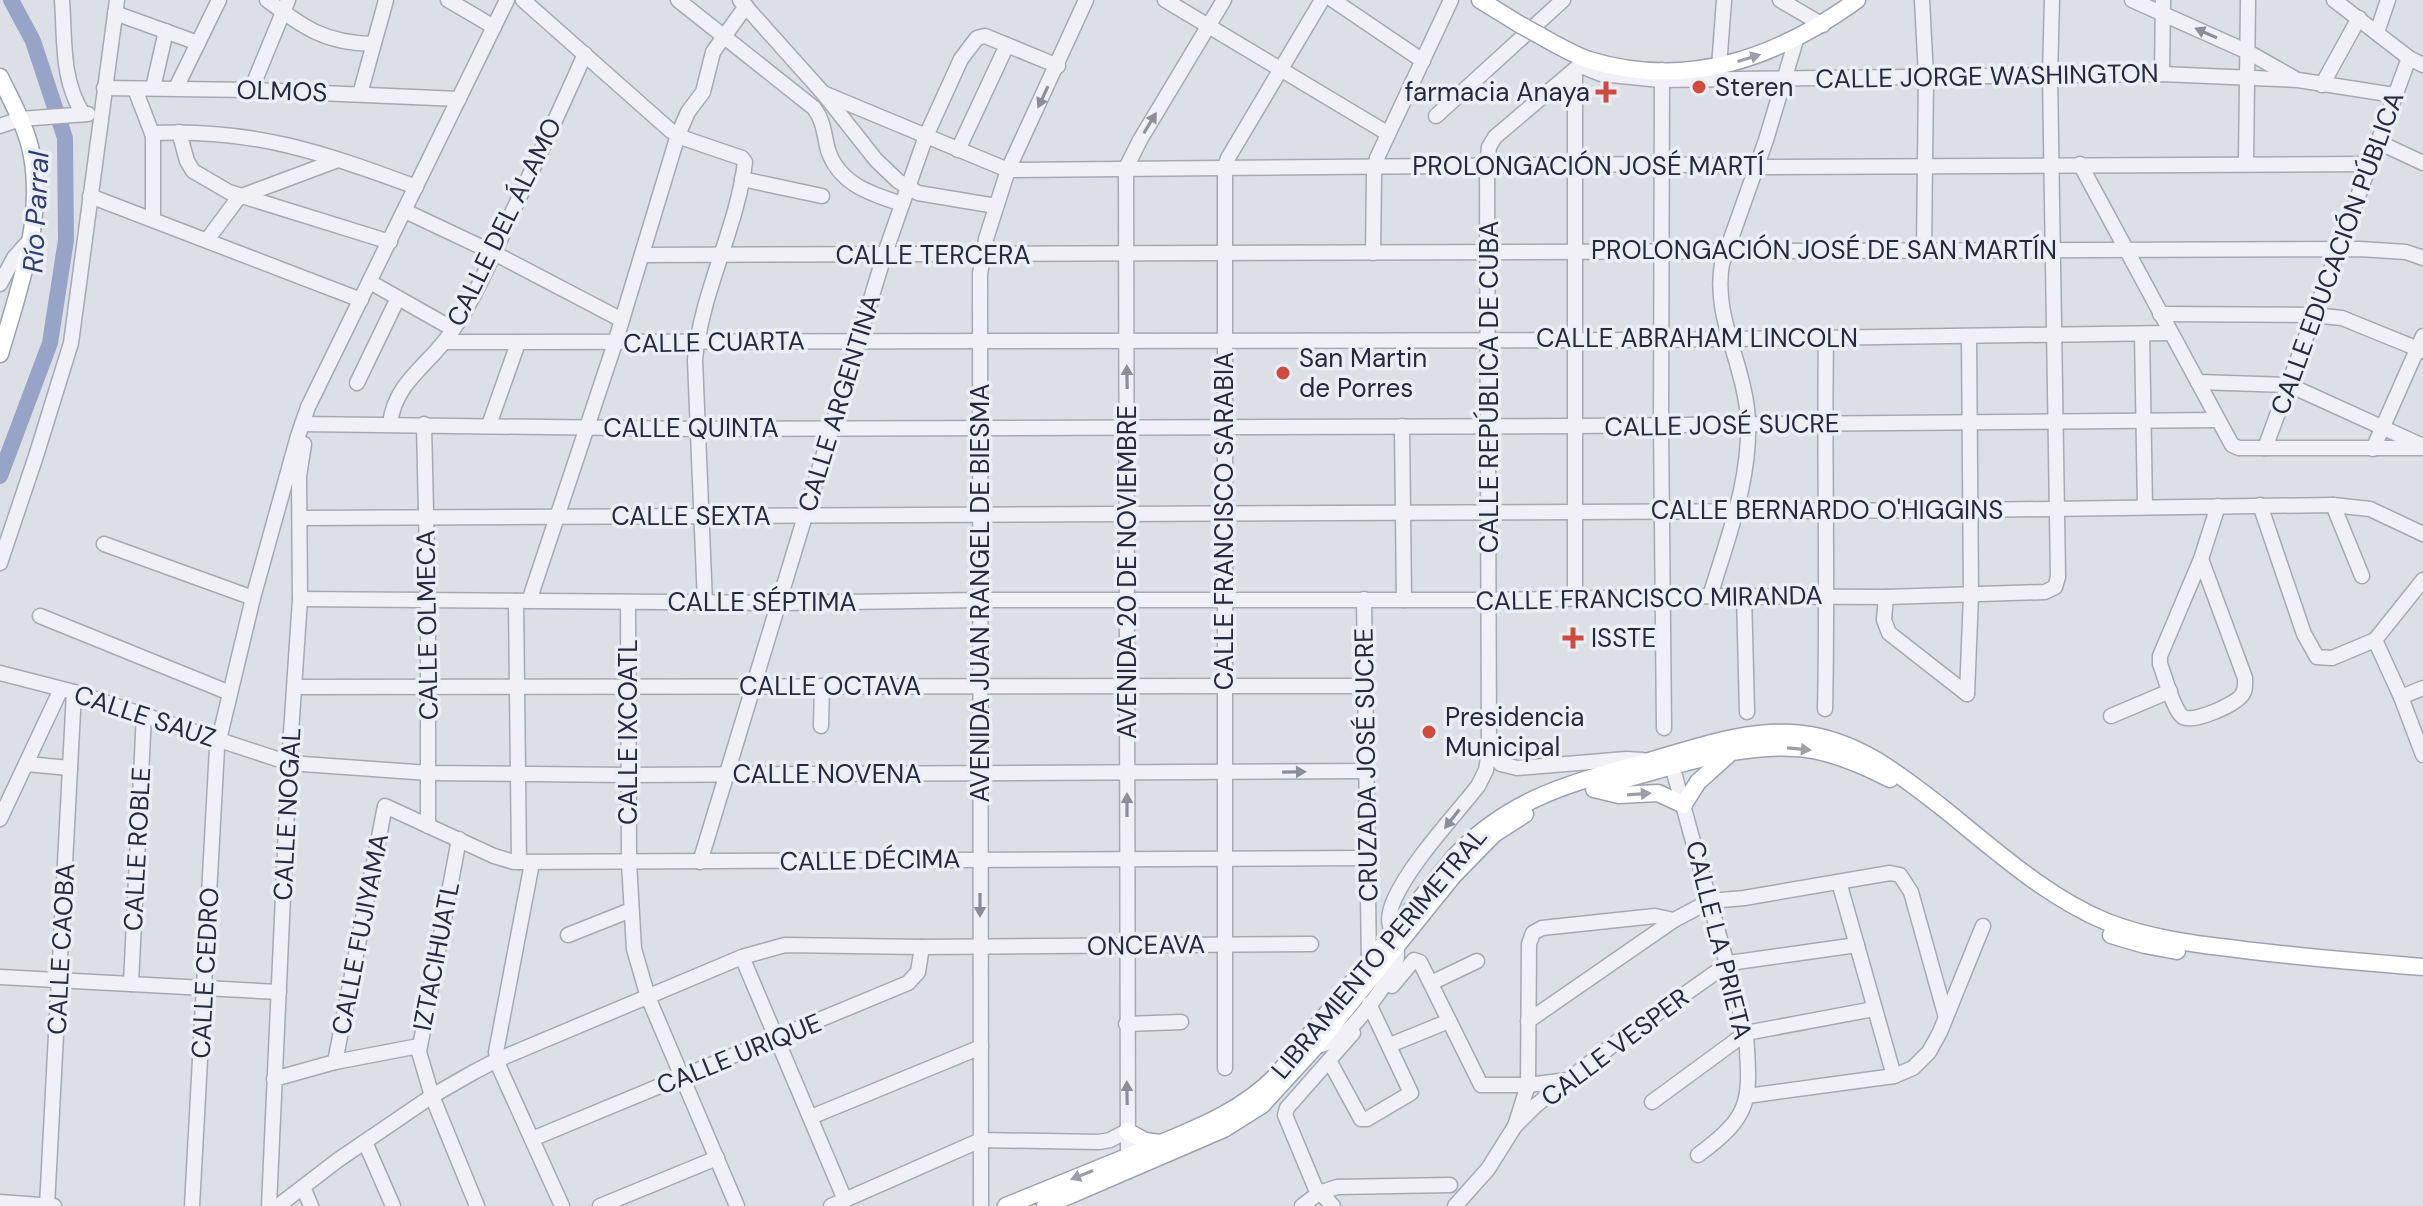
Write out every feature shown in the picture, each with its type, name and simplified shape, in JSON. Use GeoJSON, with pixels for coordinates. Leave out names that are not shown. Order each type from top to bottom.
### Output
{"type":"FeatureCollection","features":[{"type":"Feature","properties":{"kind":"main road"},"geometry":{"type":"LineString","coordinates":[[1480,0],[1539,35],[1581,65],[1609,64],[1662,75],[1719,67],[1756,57],[1823,25],[1857,0]]}},
{"type":"Feature","properties":{"kind":"main road"},"geometry":{"type":"LineString","coordinates":[[0,77],[24,119],[34,168],[30,240],[0,354]]}},
{"type":"Feature","properties":{"kind":"main road","name":"LIBRAMIENTO PERIMETRAL"},"geometry":{"type":"LineString","coordinates":[[1045,1206],[1162,1143],[1223,1116],[1263,1089],[1368,960],[1393,940],[1494,834],[1545,804],[1738,738],[1802,734],[1825,738],[1865,753],[1893,770],[2040,885],[2072,905],[2123,928],[2199,945],[2423,967]]}},
{"type":"Feature","properties":{"kind":"main road","name":"LIBRAMIENTO PERIMETRAL"},"geometry":{"type":"LineString","coordinates":[[1006,1206],[1128,1164],[1241,1119],[1275,1094],[1316,1046],[1370,979],[1393,940],[1473,837],[1501,815],[1551,790],[1648,762],[1672,762],[1763,748],[1798,748],[1828,753],[1889,779],[2037,896],[2073,918],[2113,936],[2214,957],[2423,978]]}},
{"type":"Feature","properties":{"kind":"main road"},"geometry":{"type":"LineString","coordinates":[[1592,788],[1619,795],[1658,793],[1684,804],[1698,782],[1731,753]]}},
{"type":"Feature","properties":{"kind":"main road"},"geometry":{"type":"LineString","coordinates":[[1127,1131],[1145,1141],[1162,1143]]}},
{"type":"Feature","properties":{"kind":"street"},"geometry":{"type":"LineString","coordinates":[[62,0],[65,71],[81,114]]}},
{"type":"Feature","properties":{"kind":"street"},"geometry":{"type":"LineString","coordinates":[[176,88],[219,0]]}},
{"type":"Feature","properties":{"kind":"street"},"geometry":{"type":"LineString","coordinates":[[267,0],[286,6],[324,37],[348,43],[373,44]]}},
{"type":"Feature","properties":{"kind":"street"},"geometry":{"type":"LineString","coordinates":[[360,94],[386,0]]}},
{"type":"Feature","properties":{"kind":"street"},"geometry":{"type":"LineString","coordinates":[[448,0],[494,27]]}},
{"type":"Feature","properties":{"kind":"street"},"geometry":{"type":"LineString","coordinates":[[305,424],[326,368],[507,0]]}},
{"type":"Feature","properties":{"kind":"street"},"geometry":{"type":"LineString","coordinates":[[523,0],[678,135],[742,158],[745,162],[696,343],[696,429],[705,603]]}},
{"type":"Feature","properties":{"kind":"street"},"geometry":{"type":"LineString","coordinates":[[678,0],[814,108],[823,123],[834,164],[844,177],[872,194],[902,204]]}},
{"type":"Feature","properties":{"kind":"street","name":"AVENIDA JUAN RANGEL DE BIESMA"},"geometry":{"type":"LineString","coordinates":[[981,1206],[979,685],[982,256],[1008,170],[1086,0]]}},
{"type":"Feature","properties":{"kind":"street"},"geometry":{"type":"LineString","coordinates":[[1165,0],[1387,133]]}},
{"type":"Feature","properties":{"kind":"street","name":"AVENIDA 20 DE NOVIEMBRE"},"geometry":{"type":"LineString","coordinates":[[1128,1164],[1126,168],[1224,0]]}},
{"type":"Feature","properties":{"kind":"street","name":"CALLE FRANCISCO SARABIA"},"geometry":{"type":"LineString","coordinates":[[1225,1068],[1225,167],[1322,0]]}},
{"type":"Feature","properties":{"kind":"street"},"geometry":{"type":"LineString","coordinates":[[1333,0],[1423,61]]}},
{"type":"Feature","properties":{"kind":"street"},"geometry":{"type":"LineString","coordinates":[[1373,253],[1375,166],[1387,133],[1451,0]]}},
{"type":"Feature","properties":{"kind":"street"},"geometry":{"type":"LineString","coordinates":[[1436,116],[1444,105],[1563,0]]}},
{"type":"Feature","properties":{"kind":"street"},"geometry":{"type":"LineString","coordinates":[[1719,67],[1724,0]]}},
{"type":"Feature","properties":{"kind":"street"},"geometry":{"type":"LineString","coordinates":[[1780,0],[1823,25]]}},
{"type":"Feature","properties":{"kind":"street"},"geometry":{"type":"LineString","coordinates":[[1922,0],[1926,76],[1924,250]]}},
{"type":"Feature","properties":{"kind":"street"},"geometry":{"type":"LineString","coordinates":[[2052,0],[2050,75],[2057,509]]}},
{"type":"Feature","properties":{"kind":"street"},"geometry":{"type":"LineString","coordinates":[[2132,0],[2163,7],[2298,80]]}},
{"type":"Feature","properties":{"kind":"street"},"geometry":{"type":"LineString","coordinates":[[2246,162],[2248,0]]}},
{"type":"Feature","properties":{"kind":"street"},"geometry":{"type":"LineString","coordinates":[[2377,32],[2388,0]]}},
{"type":"Feature","properties":{"kind":"street"},"geometry":{"type":"LineString","coordinates":[[2341,2],[2409,58],[2423,65]]}},
{"type":"Feature","properties":{"kind":"street"},"geometry":{"type":"LineString","coordinates":[[562,1206],[497,1060],[497,1040],[526,862],[516,774],[516,688],[523,601],[558,517],[678,135],[688,112],[703,92],[710,57],[743,3],[823,93],[876,160],[907,188],[933,197],[996,206]]}},
{"type":"Feature","properties":{"kind":"street"},"geometry":{"type":"LineString","coordinates":[[251,90],[286,6]]}},
{"type":"Feature","properties":{"kind":"street"},"geometry":{"type":"LineString","coordinates":[[0,563],[71,343],[116,7],[198,43]]}},
{"type":"Feature","properties":{"kind":"street"},"geometry":{"type":"LineString","coordinates":[[2162,74],[2163,7]]}},
{"type":"Feature","properties":{"kind":"street"},"geometry":{"type":"LineString","coordinates":[[2322,85],[2359,18]]}},
{"type":"Feature","properties":{"kind":"street"},"geometry":{"type":"LineString","coordinates":[[153,88],[166,31]]}},
{"type":"Feature","properties":{"kind":"street","name":"CALLE ARGENTINA"},"geometry":{"type":"LineString","coordinates":[[700,862],[884,256],[926,136],[961,59],[974,41],[985,36],[1058,66]]}},
{"type":"Feature","properties":{"kind":"street"},"geometry":{"type":"LineString","coordinates":[[1710,596],[1736,511],[1748,425],[1745,393],[1728,338],[1719,278],[1796,40]]}},
{"type":"Feature","properties":{"kind":"street"},"geometry":{"type":"LineString","coordinates":[[958,150],[1007,45]]}},
{"type":"Feature","properties":{"kind":"street","name":"CALLE DEL ÁLAMO"},"geometry":{"type":"LineString","coordinates":[[390,423],[392,406],[400,390],[449,336],[494,253],[585,54]]}},
{"type":"Feature","properties":{"kind":"street","name":"CALLE EDUCACIÓN PÚBLICA"},"geometry":{"type":"LineString","coordinates":[[2265,448],[2409,58]]}},
{"type":"Feature","properties":{"kind":"street"},"geometry":{"type":"LineString","coordinates":[[1487,165],[1489,147],[1495,137],[1581,65]]}},
{"type":"Feature","properties":{"kind":"street"},"geometry":{"type":"LineString","coordinates":[[1575,599],[1574,165],[1581,65]]}},
{"type":"Feature","properties":{"kind":"street","name":"CALLE JORGE WASHINGTON"},"geometry":{"type":"LineString","coordinates":[[1662,75],[1783,79],[2162,74],[2298,80],[2394,95]]}},
{"type":"Feature","properties":{"kind":"street"},"geometry":{"type":"LineString","coordinates":[[1662,75],[1664,728]]}},
{"type":"Feature","properties":{"kind":"street","name":"OLMOS"},"geometry":{"type":"LineString","coordinates":[[104,88],[251,90],[459,99]]}},
{"type":"Feature","properties":{"kind":"street"},"geometry":{"type":"LineString","coordinates":[[135,89],[152,133],[153,219]]}},
{"type":"Feature","properties":{"kind":"street","name":"PROLONGACIÓN JOSÉ MARTÍ"},"geometry":{"type":"LineString","coordinates":[[823,93],[1008,170],[1661,164],[1757,167],[2246,162],[2368,164]]}},
{"type":"Feature","properties":{"kind":"street"},"geometry":{"type":"LineString","coordinates":[[823,123],[837,111]]}},
{"type":"Feature","properties":{"kind":"street"},"geometry":{"type":"LineString","coordinates":[[0,126],[24,119],[100,114]]}},
{"type":"Feature","properties":{"kind":"street"},"geometry":{"type":"LineString","coordinates":[[179,132],[193,171],[229,192],[390,242]]}},
{"type":"Feature","properties":{"kind":"street"},"geometry":{"type":"LineString","coordinates":[[152,133],[224,133],[256,137],[338,160],[416,187]]}},
{"type":"Feature","properties":{"kind":"street"},"geometry":{"type":"LineString","coordinates":[[2378,142],[2423,161]]}},
{"type":"Feature","properties":{"kind":"street"},"geometry":{"type":"LineString","coordinates":[[207,240],[231,204],[241,196],[338,160]]}},
{"type":"Feature","properties":{"kind":"street"},"geometry":{"type":"LineString","coordinates":[[2080,164],[2230,443],[2239,448],[2423,447]]}},
{"type":"Feature","properties":{"kind":"street","name":"CALLE REPÚBLICA DE CUBA"},"geometry":{"type":"LineString","coordinates":[[1370,1007],[1397,962],[1390,914],[1399,891],[1478,786],[1486,770],[1489,752],[1487,165]]}},
{"type":"Feature","properties":{"kind":"street"},"geometry":{"type":"LineString","coordinates":[[742,179],[822,196]]}},
{"type":"Feature","properties":{"kind":"street"},"geometry":{"type":"LineString","coordinates":[[90,196],[361,300]]}},
{"type":"Feature","properties":{"kind":"street"},"geometry":{"type":"LineString","coordinates":[[405,211],[494,253],[622,320]]}},
{"type":"Feature","properties":{"kind":"street"},"geometry":{"type":"LineString","coordinates":[[0,284],[14,258],[30,240]]}},
{"type":"Feature","properties":{"kind":"street","name":"PROLONGACIÓN JOSÉ DE SAN MARTÍN"},"geometry":{"type":"LineString","coordinates":[[1224,254],[2126,248],[2388,250],[2423,258]]}},
{"type":"Feature","properties":{"kind":"street","name":"CALLE TERCERA"},"geometry":{"type":"LineString","coordinates":[[642,255],[1224,254]]}},
{"type":"Feature","properties":{"kind":"street","name":"CALLE CUARTA"},"geometry":{"type":"LineString","coordinates":[[370,282],[398,298],[449,336],[518,343],[1224,341]]}},
{"type":"Feature","properties":{"kind":"street"},"geometry":{"type":"LineString","coordinates":[[357,383],[398,298]]}},
{"type":"Feature","properties":{"kind":"street"},"geometry":{"type":"LineString","coordinates":[[2160,314],[2342,318],[2421,345],[2373,449]]}},
{"type":"Feature","properties":{"kind":"street","name":"CALLE ABRAHAM LINCOLN"},"geometry":{"type":"LineString","coordinates":[[1224,341],[1662,340],[2170,333]]}},
{"type":"Feature","properties":{"kind":"street"},"geometry":{"type":"LineString","coordinates":[[2142,334],[2145,507]]}},
{"type":"Feature","properties":{"kind":"street"},"geometry":{"type":"LineString","coordinates":[[1825,709],[1828,596],[1826,337]]}},
{"type":"Feature","properties":{"kind":"street"},"geometry":{"type":"LineString","coordinates":[[1886,597],[1884,620],[1889,633],[1967,694],[1971,595],[1969,337]]}},
{"type":"Feature","properties":{"kind":"street"},"geometry":{"type":"LineString","coordinates":[[489,425],[518,343]]}},
{"type":"Feature","properties":{"kind":"street"},"geometry":{"type":"LineString","coordinates":[[2198,382],[2289,385],[2423,447]]}},
{"type":"Feature","properties":{"kind":"street","name":"CALLE JOSÉ SUCRE"},"geometry":{"type":"LineString","coordinates":[[1225,427],[2218,420]]}},
{"type":"Feature","properties":{"kind":"street","name":"CALLE QUINTA"},"geometry":{"type":"LineString","coordinates":[[305,424],[696,429],[1225,427]]}},
{"type":"Feature","properties":{"kind":"street","name":"CALLE NOGAL"},"geometry":{"type":"LineString","coordinates":[[269,1206],[289,763],[300,599],[299,476],[305,424]]}},
{"type":"Feature","properties":{"kind":"street","name":"CALLE CEDRO"},"geometry":{"type":"LineString","coordinates":[[192,1206],[218,740],[253,598],[305,424]]}},
{"type":"Feature","properties":{"kind":"street","name":"CALLE OLMECA"},"geometry":{"type":"LineString","coordinates":[[424,424],[428,826]]}},
{"type":"Feature","properties":{"kind":"street"},"geometry":{"type":"LineString","coordinates":[[1402,426],[1404,600]]}},
{"type":"Feature","properties":{"kind":"street"},"geometry":{"type":"LineString","coordinates":[[2260,505],[2304,634],[2313,653],[2324,659],[2375,640],[2423,580]]}},
{"type":"Feature","properties":{"kind":"street"},"geometry":{"type":"LineString","coordinates":[[2333,505],[2362,576]]}},
{"type":"Feature","properties":{"kind":"street","name":"CALLE BERNARDO O'HIGGINS"},"geometry":{"type":"LineString","coordinates":[[1225,513],[2333,505],[2370,509],[2423,534]]}},
{"type":"Feature","properties":{"kind":"street"},"geometry":{"type":"LineString","coordinates":[[2201,559],[2245,678],[2244,694],[2238,700],[2189,719],[2179,713],[2160,656],[2201,559],[2218,506]]}},
{"type":"Feature","properties":{"kind":"street","name":"CALLE FRANCISCO MIRANDA"},"geometry":{"type":"LineString","coordinates":[[1224,599],[1490,600],[1744,595],[1886,597],[2045,592],[2055,587],[2058,569],[2057,509]]}},
{"type":"Feature","properties":{"kind":"street","name":"CALLE SEXTA"},"geometry":{"type":"LineString","coordinates":[[300,518],[1225,513]]}},
{"type":"Feature","properties":{"kind":"street"},"geometry":{"type":"LineString","coordinates":[[104,544],[253,598]]}},
{"type":"Feature","properties":{"kind":"street"},"geometry":{"type":"LineString","coordinates":[[1744,595],[1747,712]]}},
{"type":"Feature","properties":{"kind":"street","name":"CALLE SÉPTIMA"},"geometry":{"type":"LineString","coordinates":[[300,599],[779,603],[1224,599]]}},
{"type":"Feature","properties":{"kind":"street","name":"CRUZADA JOSÉ SUCRE"},"geometry":{"type":"LineString","coordinates":[[1364,599],[1370,979]]}},
{"type":"Feature","properties":{"kind":"street","name":"CALLE IXCOATL"},"geometry":{"type":"LineString","coordinates":[[628,603],[627,775],[631,910],[636,962],[737,1206]]}},
{"type":"Feature","properties":{"kind":"street"},"geometry":{"type":"LineString","coordinates":[[40,616],[230,693]]}},
{"type":"Feature","properties":{"kind":"street"},"geometry":{"type":"LineString","coordinates":[[2375,640],[2423,755]]}},
{"type":"Feature","properties":{"kind":"street","name":"CALLE SAUZ"},"geometry":{"type":"LineString","coordinates":[[0,673],[68,690],[289,763]]}},
{"type":"Feature","properties":{"kind":"street"},"geometry":{"type":"LineString","coordinates":[[821,726],[822,686]]}},
{"type":"Feature","properties":{"kind":"street","name":"CALLE OCTAVA"},"geometry":{"type":"LineString","coordinates":[[296,687],[1365,686]]}},
{"type":"Feature","properties":{"kind":"street"},"geometry":{"type":"LineString","coordinates":[[2401,697],[2423,688]]}},
{"type":"Feature","properties":{"kind":"street"},"geometry":{"type":"LineString","coordinates":[[0,819],[26,764],[68,690]]}},
{"type":"Feature","properties":{"kind":"street","name":"CALLE CAOBA"},"geometry":{"type":"LineString","coordinates":[[47,1206],[70,768],[68,690]]}},
{"type":"Feature","properties":{"kind":"street"},"geometry":{"type":"LineString","coordinates":[[2111,716],[2170,691]]}},
{"type":"Feature","properties":{"kind":"street","name":"CALLE ROBLE"},"geometry":{"type":"LineString","coordinates":[[131,984],[144,714]]}},
{"type":"Feature","properties":{"kind":"street"},"geometry":{"type":"LineString","coordinates":[[1489,752],[1501,764],[1517,768],[1626,759],[1648,762]]}},
{"type":"Feature","properties":{"kind":"street","name":"CALLE LA PRIETA"},"geometry":{"type":"LineString","coordinates":[[1672,762],[1746,1033],[1747,1096],[1739,1120],[1698,1155]]}},
{"type":"Feature","properties":{"kind":"street","name":"CALLE NOVENA"},"geometry":{"type":"LineString","coordinates":[[289,763],[429,773],[627,775],[1365,771]]}},
{"type":"Feature","properties":{"kind":"street"},"geometry":{"type":"LineString","coordinates":[[26,764],[70,768]]}},
{"type":"Feature","properties":{"kind":"street","name":"CALLE DÉCIMA"},"geometry":{"type":"LineString","coordinates":[[385,806],[504,861],[1367,858]]}},
{"type":"Feature","properties":{"kind":"street","name":"CALLE FUJIYAMA"},"geometry":{"type":"LineString","coordinates":[[335,1062],[385,806]]}},
{"type":"Feature","properties":{"kind":"street","name":"IZTACIHUATL"},"geometry":{"type":"LineString","coordinates":[[459,839],[419,1046],[432,1096],[477,1206]]}},
{"type":"Feature","properties":{"kind":"street"},"geometry":{"type":"LineString","coordinates":[[1528,1021],[1674,920],[1710,901],[1890,873],[1900,875],[1911,892],[1945,1014]]}},
{"type":"Feature","properties":{"kind":"street"},"geometry":{"type":"LineString","coordinates":[[1839,882],[1894,1076]]}},
{"type":"Feature","properties":{"kind":"street"},"geometry":{"type":"LineString","coordinates":[[568,935],[631,910]]}},
{"type":"Feature","properties":{"kind":"street"},"geometry":{"type":"LineString","coordinates":[[1455,1206],[1488,1169],[1515,1126],[1528,1085],[1529,944],[1535,931],[1550,926],[1628,918],[1655,916],[1674,920]]}},
{"type":"Feature","properties":{"kind":"street"},"geometry":{"type":"LineString","coordinates":[[1747,1096],[1894,1076],[1913,1068],[1929,1052],[1940,1032],[1983,926]]}},
{"type":"Feature","properties":{"kind":"street","name":"ONCEAVA"},"geometry":{"type":"LineString","coordinates":[[278,1206],[432,1096],[497,1060],[742,957],[785,945],[1311,944]]}},
{"type":"Feature","properties":{"kind":"street","name":"CALLE VESPER"},"geometry":{"type":"LineString","coordinates":[[1515,1126],[1568,1080],[1729,963],[1857,945]]}},
{"type":"Feature","properties":{"kind":"street","name":"CALLE URIQUE"},"geometry":{"type":"LineString","coordinates":[[532,1139],[908,983],[918,972],[922,947]]}},
{"type":"Feature","properties":{"kind":"street"},"geometry":{"type":"LineString","coordinates":[[742,957],[811,1117],[838,1203],[981,1140],[1099,1142],[1127,1131]]}},
{"type":"Feature","properties":{"kind":"street"},"geometry":{"type":"LineString","coordinates":[[1316,1046],[1340,1037],[1417,959],[1481,1085],[1528,1085],[1568,1080]]}},
{"type":"Feature","properties":{"kind":"street"},"geometry":{"type":"LineString","coordinates":[[1431,983],[1477,961]]}},
{"type":"Feature","properties":{"kind":"street"},"geometry":{"type":"LineString","coordinates":[[0,977],[279,992]]}},
{"type":"Feature","properties":{"kind":"street"},"geometry":{"type":"LineString","coordinates":[[1330,1062],[1361,1119],[1367,1119],[1411,1092],[1370,1007]]}},
{"type":"Feature","properties":{"kind":"street"},"geometry":{"type":"LineString","coordinates":[[1333,1206],[1319,1193],[1285,1112],[1330,1062],[1370,1007]]}},
{"type":"Feature","properties":{"kind":"street"},"geometry":{"type":"LineString","coordinates":[[1652,1102],[1746,1033],[1874,1009]]}},
{"type":"Feature","properties":{"kind":"street"},"geometry":{"type":"LineString","coordinates":[[1390,1045],[1449,1021]]}},
{"type":"Feature","properties":{"kind":"street"},"geometry":{"type":"LineString","coordinates":[[1126,1024],[1181,1022]]}},
{"type":"Feature","properties":{"kind":"street"},"geometry":{"type":"LineString","coordinates":[[274,1079],[335,1062],[419,1046]]}},
{"type":"Feature","properties":{"kind":"street"},"geometry":{"type":"LineString","coordinates":[[811,1117],[981,1047]]}},
{"type":"Feature","properties":{"kind":"street"},"geometry":{"type":"LineString","coordinates":[[365,1142],[393,1206]]}},
{"type":"Feature","properties":{"kind":"street"},"geometry":{"type":"LineString","coordinates":[[600,1206],[717,1158]]}},
{"type":"Feature","properties":{"kind":"street"},"geometry":{"type":"LineString","coordinates":[[1302,1206],[1319,1193],[1337,1187],[1450,1185]]}},
{"type":"Feature","properties":{"kind":"street"},"geometry":{"type":"LineString","coordinates":[[303,1187],[311,1206]]}},
{"type":"Feature","properties":{"kind":"street"},"geometry":{"type":"LineString","coordinates":[[0,1202],[54,1206]]}},
{"type":"Feature","properties":{"kind":"waterway","name":"Río Parral"},"geometry":{"type":"LineString","coordinates":[[0,476],[50,343],[66,240],[65,138],[33,41],[11,0]]}},
{"type":"Feature","properties":{"kind":"place","name":"Steren"},"geometry":{"type":"Point","coordinates":[1699,87]}},
{"type":"Feature","properties":{"kind":"place","name":"farmacia Anaya"},"geometry":{"type":"Point","coordinates":[1606,92]}},
{"type":"Feature","properties":{"kind":"place","name":"San Martin de Porres"},"geometry":{"type":"Point","coordinates":[1283,373]}},
{"type":"Feature","properties":{"kind":"place","name":"ISSTE"},"geometry":{"type":"Point","coordinates":[1573,638]}},
{"type":"Feature","properties":{"kind":"place","name":"Presidencia Municipal"},"geometry":{"type":"Point","coordinates":[1429,732]}}]}
